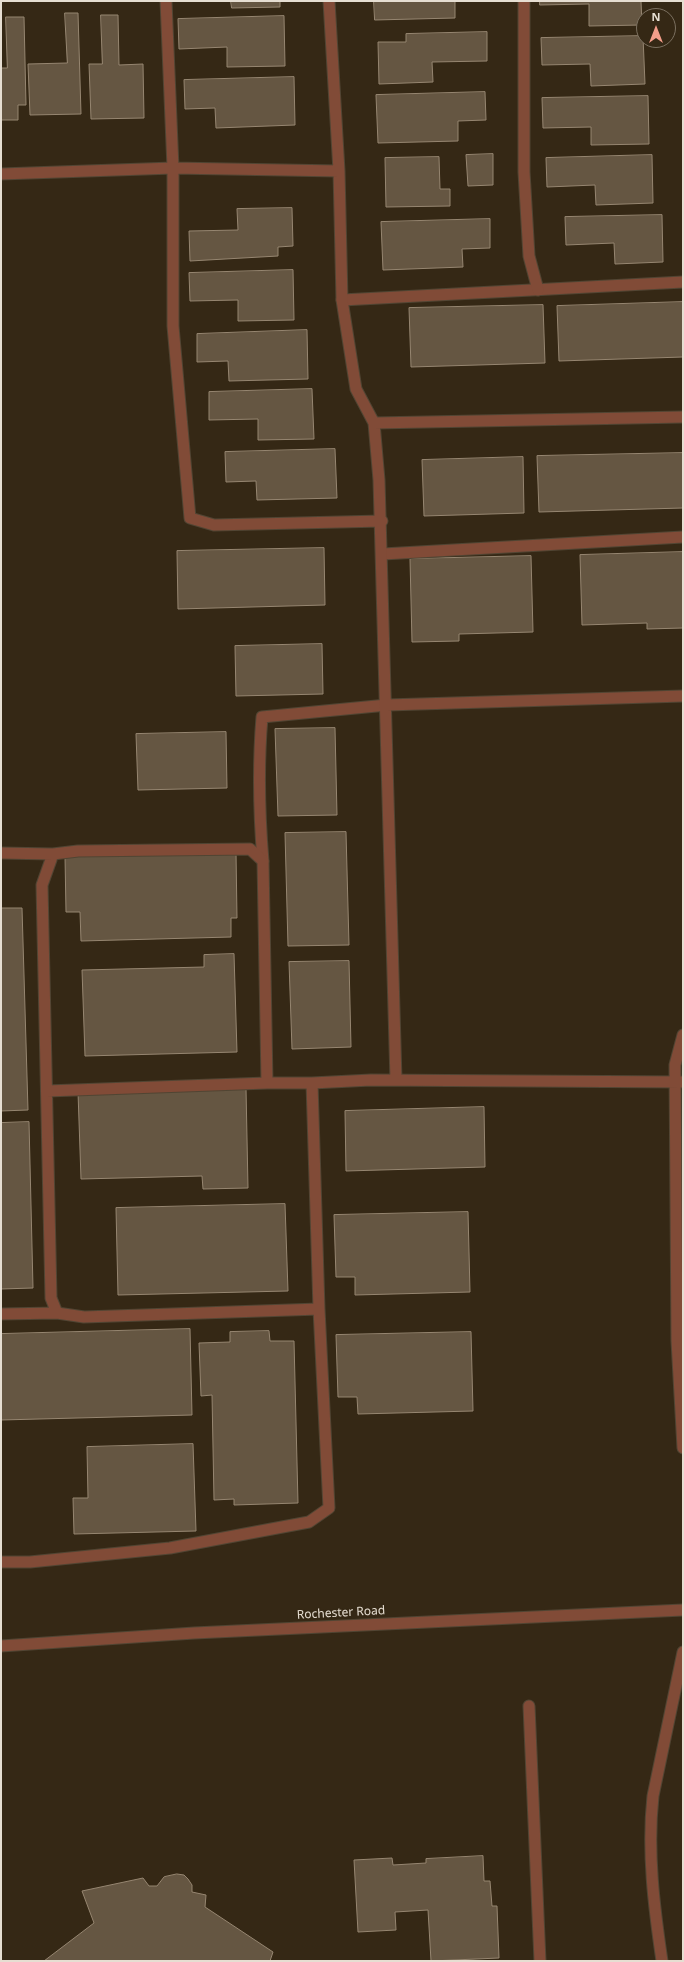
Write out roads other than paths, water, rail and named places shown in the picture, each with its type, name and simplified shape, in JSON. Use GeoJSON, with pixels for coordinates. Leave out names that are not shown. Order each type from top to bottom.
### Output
{"type":"FeatureCollection","features":[{"type":"Feature","properties":{"kind":"street"},"geometry":{"type":"LineString","coordinates":[[166,1],[173,168],[173,326],[190,518],[214,525],[382,521]]}},
{"type":"Feature","properties":{"kind":"street"},"geometry":{"type":"LineString","coordinates":[[329,1],[339,171],[342,300],[356,389],[374,423],[382,521],[396,1080]]}},
{"type":"Feature","properties":{"kind":"street"},"geometry":{"type":"LineString","coordinates":[[524,1],[524,172],[529,256],[538,290]]}},
{"type":"Feature","properties":{"kind":"street"},"geometry":{"type":"LineString","coordinates":[[1,174],[173,168],[339,171]]}},
{"type":"Feature","properties":{"kind":"street"},"geometry":{"type":"LineString","coordinates":[[342,300],[683,282]]}},
{"type":"Feature","properties":{"kind":"street"},"geometry":{"type":"LineString","coordinates":[[374,423],[683,417]]}},
{"type":"Feature","properties":{"kind":"street"},"geometry":{"type":"LineString","coordinates":[[383,554],[683,537]]}},
{"type":"Feature","properties":{"kind":"street"},"geometry":{"type":"LineString","coordinates":[[267,1083],[263,861],[260,827],[259,755],[262,717],[386,705],[683,696]]}},
{"type":"Feature","properties":{"kind":"street"},"geometry":{"type":"LineString","coordinates":[[1,854],[53,854],[78,851],[250,849],[263,861]]}},
{"type":"Feature","properties":{"kind":"street"},"geometry":{"type":"LineString","coordinates":[[53,854],[42,885],[51,1298],[57,1313]]}},
{"type":"Feature","properties":{"kind":"street"},"geometry":{"type":"LineString","coordinates":[[683,1035],[675,1065],[679,1082],[677,1341],[683,1448]]}},
{"type":"Feature","properties":{"kind":"street"},"geometry":{"type":"LineString","coordinates":[[47,1090],[396,1080],[679,1082]]}},
{"type":"Feature","properties":{"kind":"street"},"geometry":{"type":"LineString","coordinates":[[1,1562],[30,1562],[170,1548],[309,1522],[329,1508],[319,1308],[312,1083]]}},
{"type":"Feature","properties":{"kind":"street"},"geometry":{"type":"LineString","coordinates":[[1,1314],[57,1313],[84,1316],[319,1308]]}},
{"type":"Feature","properties":{"kind":"street","name":"Rochester Road"},"geometry":{"type":"LineString","coordinates":[[1,1646],[194,1632],[683,1610]]}},
{"type":"Feature","properties":{"kind":"street"},"geometry":{"type":"LineString","coordinates":[[662,1961],[651,1863],[651,1819],[653,1796],[683,1652]]}},
{"type":"Feature","properties":{"kind":"street"},"geometry":{"type":"LineString","coordinates":[[529,1706],[540,1961]]}}]}
